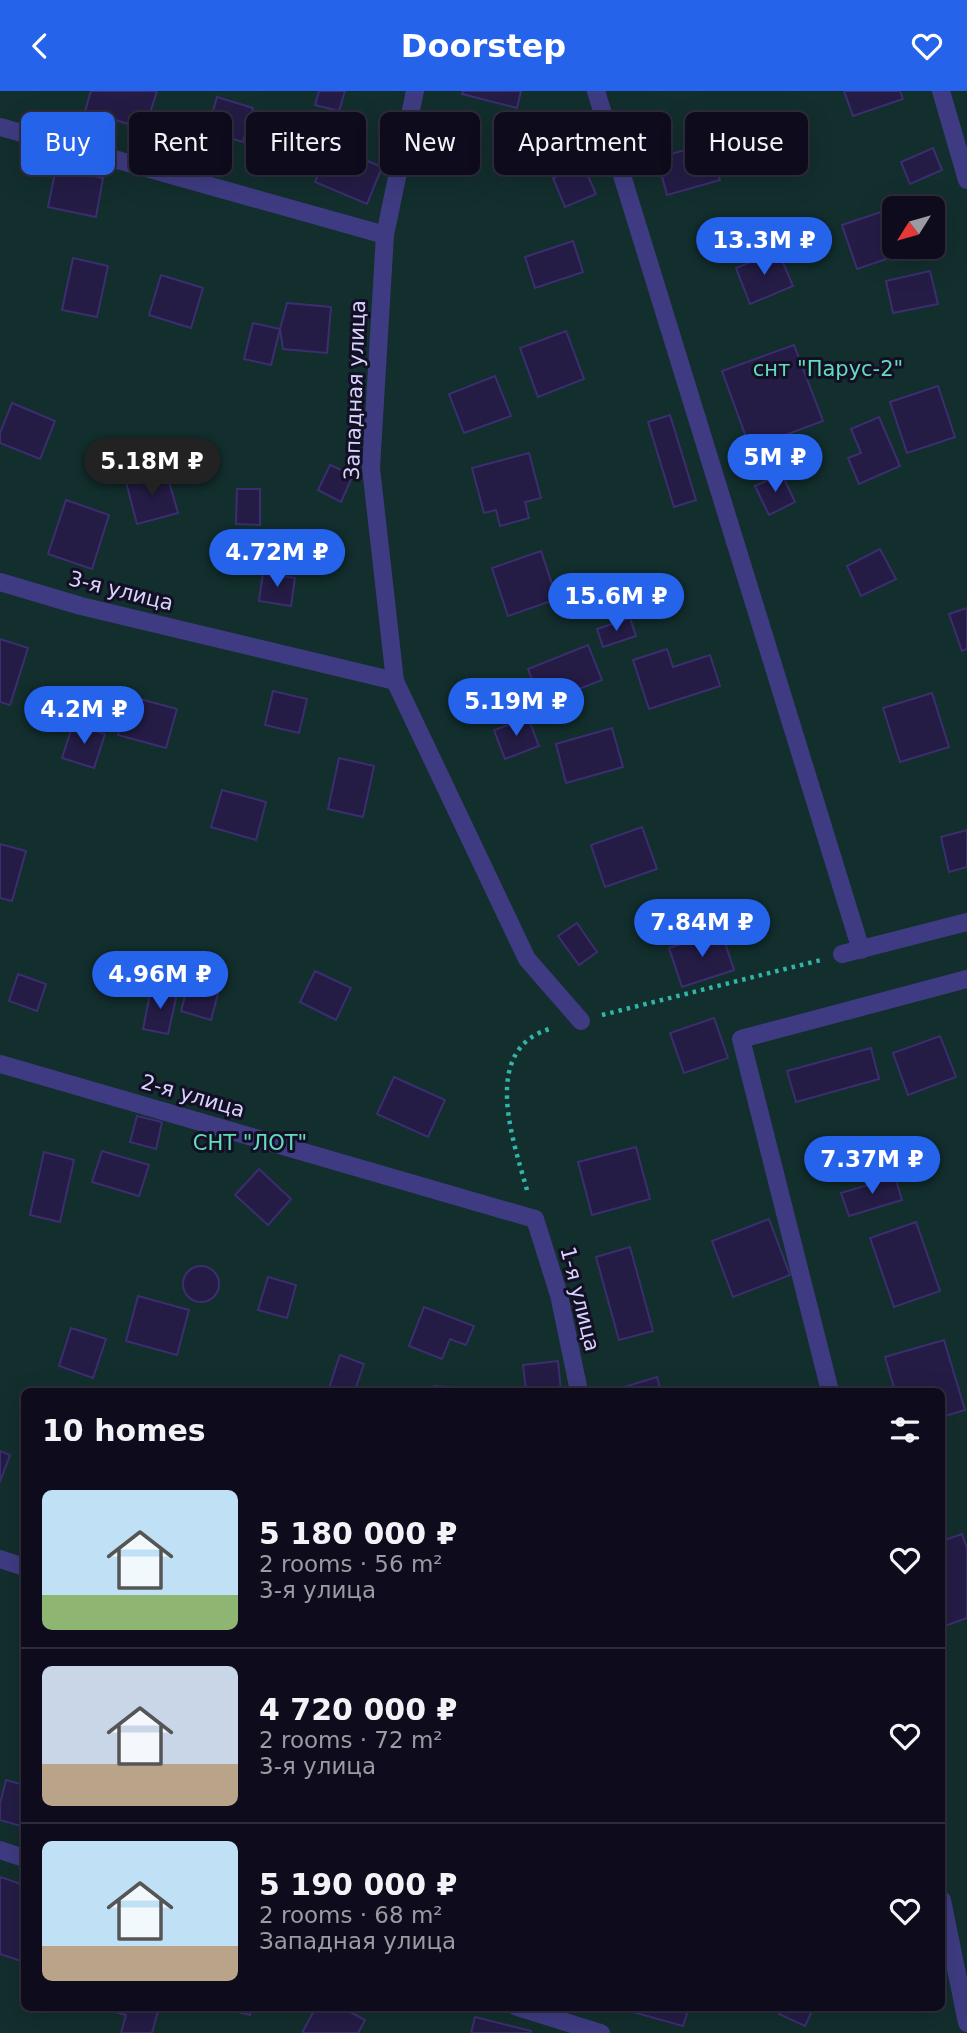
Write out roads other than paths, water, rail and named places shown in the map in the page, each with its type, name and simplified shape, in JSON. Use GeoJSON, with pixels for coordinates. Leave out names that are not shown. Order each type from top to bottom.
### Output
{"type":"FeatureCollection","features":[{"type":"Feature","properties":{"kind":"street","name":"Западная улица"},"geometry":{"type":"LineString","coordinates":[[415,91],[385,235],[371,468],[395,681],[527,959],[581,1021]]}},
{"type":"Feature","properties":{"kind":"street"},"geometry":{"type":"LineString","coordinates":[[596,91],[861,950]]}},
{"type":"Feature","properties":{"kind":"street"},"geometry":{"type":"LineString","coordinates":[[941,91],[967,180]]}},
{"type":"Feature","properties":{"kind":"street"},"geometry":{"type":"LineString","coordinates":[[0,127],[385,235]]}},
{"type":"Feature","properties":{"kind":"street","name":"3-я улица"},"geometry":{"type":"LineString","coordinates":[[0,582],[81,606],[395,681]]}},
{"type":"Feature","properties":{"kind":"street"},"geometry":{"type":"LineString","coordinates":[[842,954],[967,922]]}},
{"type":"Feature","properties":{"kind":"street"},"geometry":{"type":"LineString","coordinates":[[829,1388],[741,1038],[967,979]]}},
{"type":"Feature","properties":{"kind":"street","name":"2-я улица"},"geometry":{"type":"LineString","coordinates":[[0,1065],[535,1219]]}},
{"type":"Feature","properties":{"kind":"street","name":"1-я улица"},"geometry":{"type":"LineString","coordinates":[[535,1219],[559,1295],[578,1388]]}},
{"type":"Feature","properties":{"kind":"street"},"geometry":{"type":"LineString","coordinates":[[0,1559],[21,1566]]}},
{"type":"Feature","properties":{"kind":"street"},"geometry":{"type":"LineString","coordinates":[[0,1850],[21,1857]]}},
{"type":"Feature","properties":{"kind":"street"},"geometry":{"type":"LineString","coordinates":[[945,1915],[967,2023]]}},
{"type":"Feature","properties":{"kind":"street"},"geometry":{"type":"LineString","coordinates":[[530,2011],[601,2033]]}},
{"type":"Feature","properties":{"kind":"park label","name":"снт \"Парус-2\""},"geometry":{"type":"Point","coordinates":[828,369]}},
{"type":"Feature","properties":{"kind":"park label","name":"СНТ \"ЛОТ\""},"geometry":{"type":"Point","coordinates":[250,1143]}}]}
